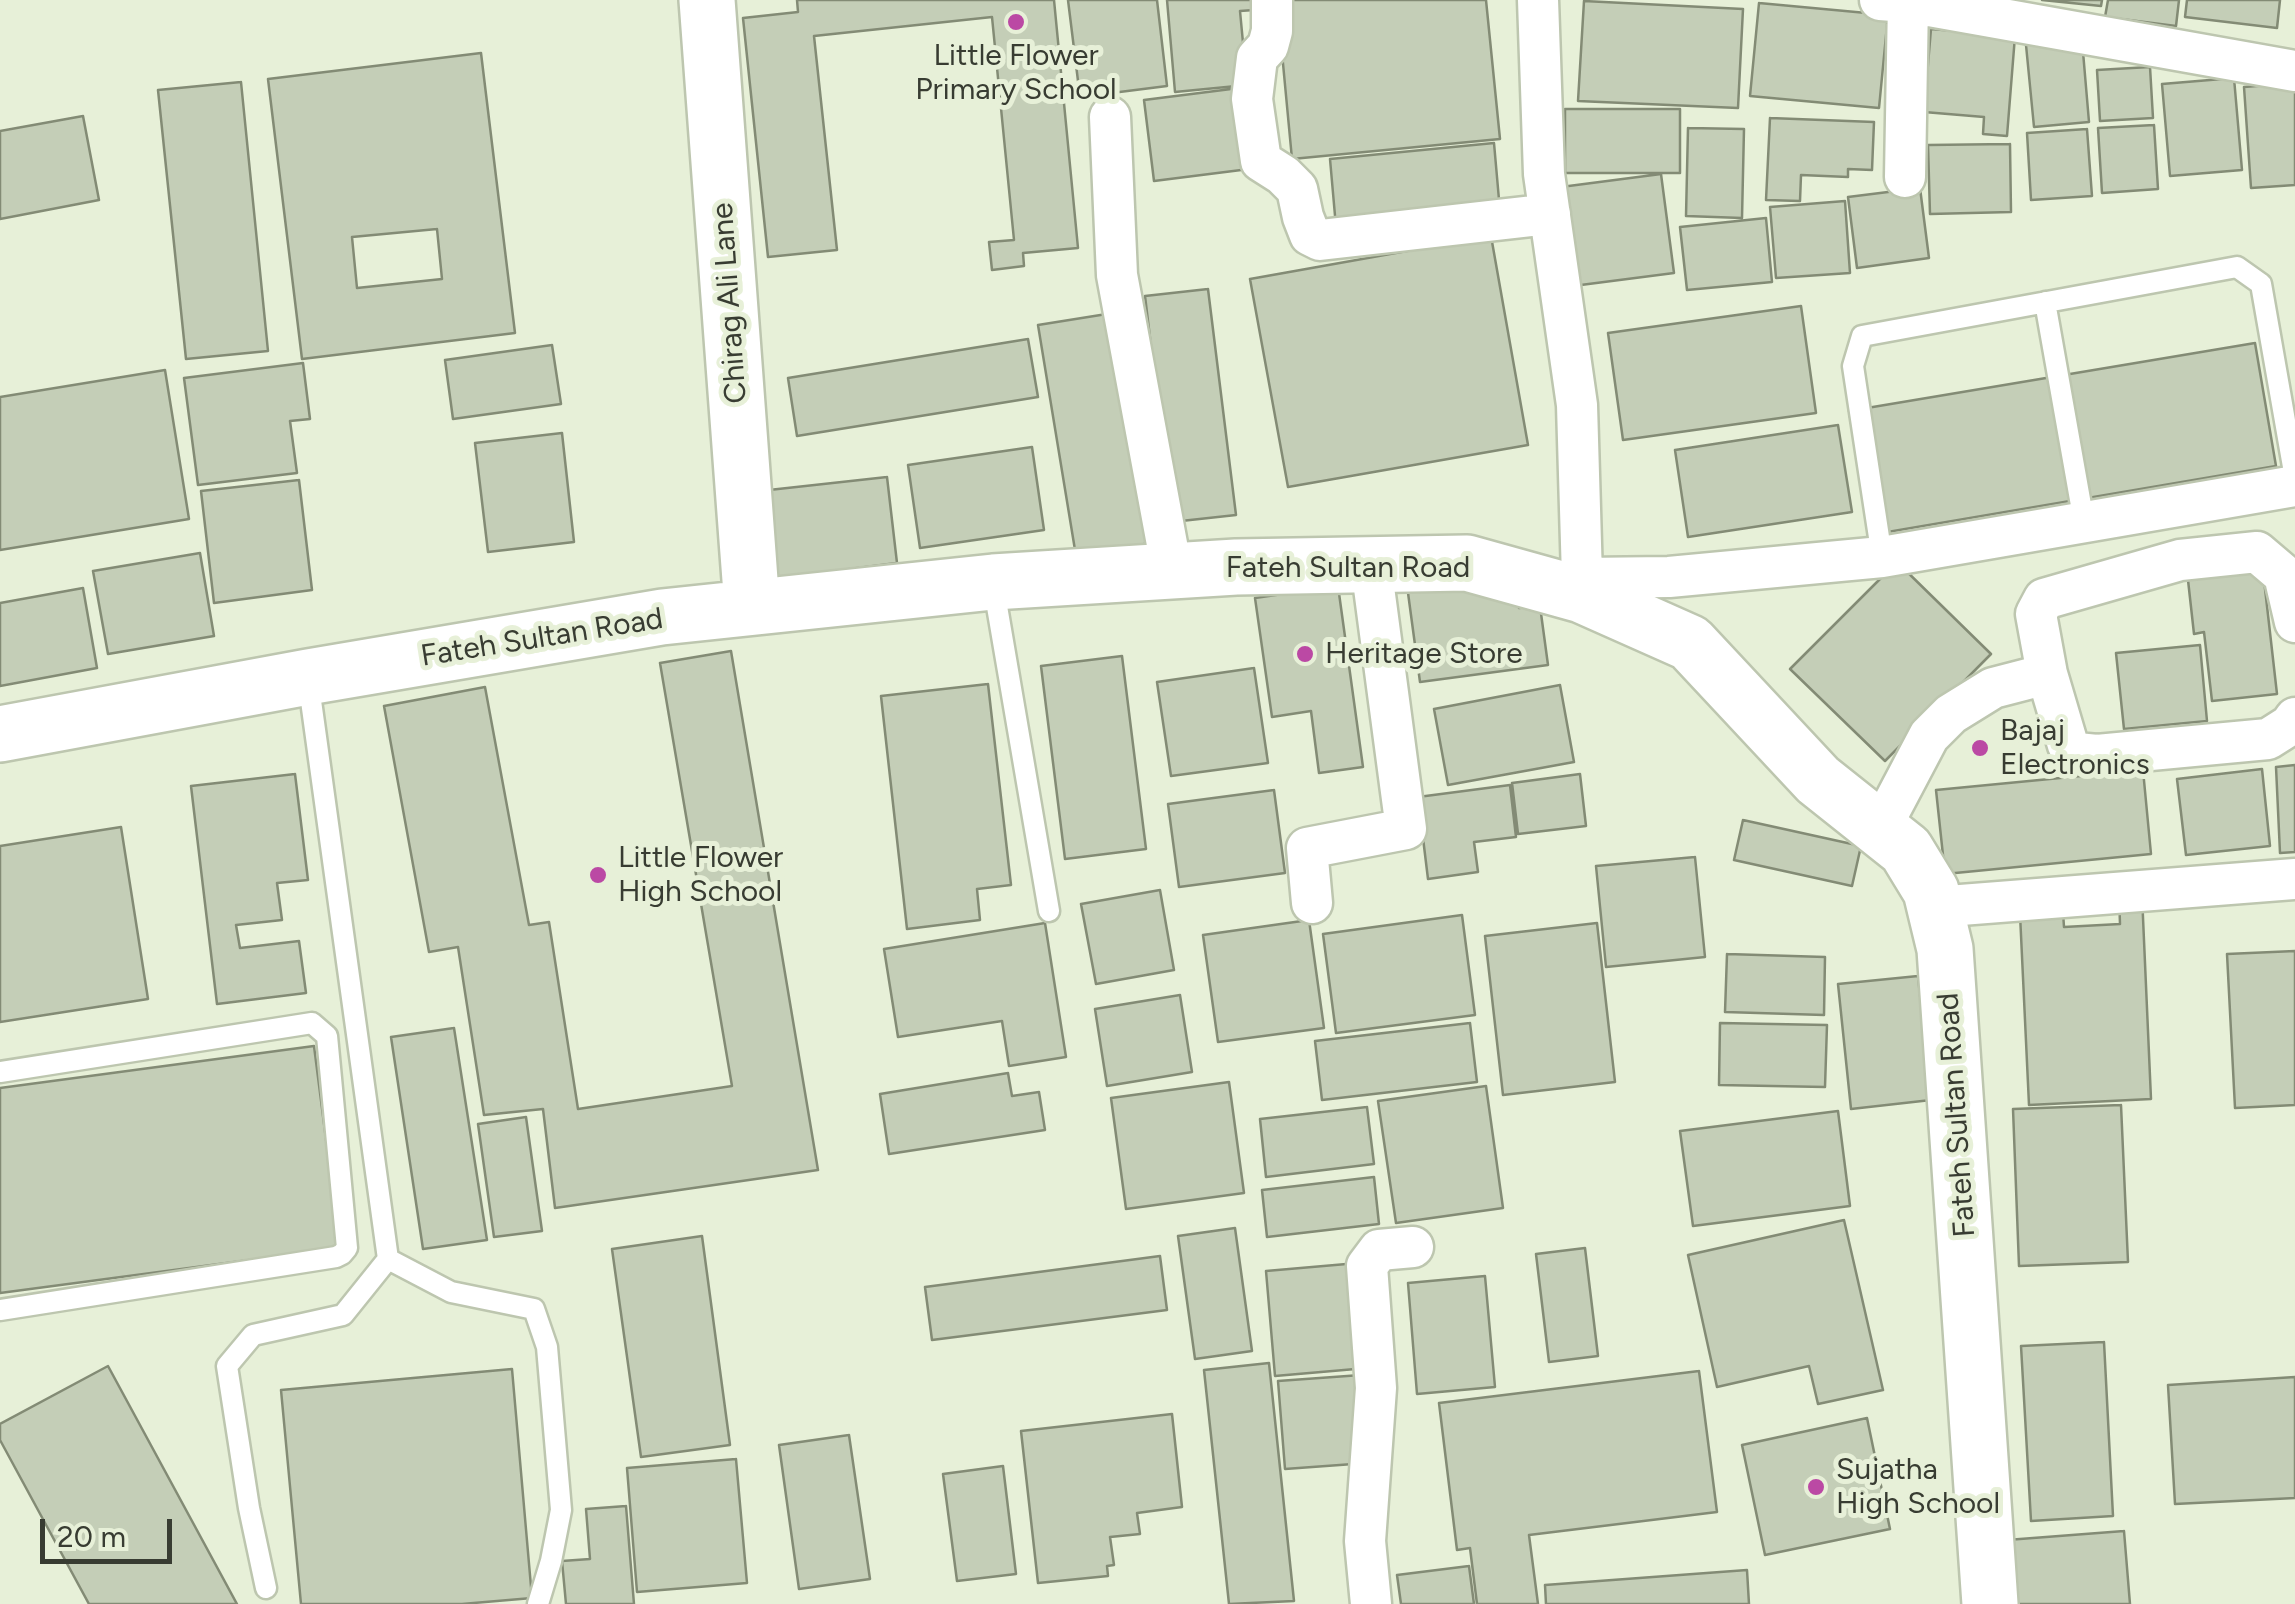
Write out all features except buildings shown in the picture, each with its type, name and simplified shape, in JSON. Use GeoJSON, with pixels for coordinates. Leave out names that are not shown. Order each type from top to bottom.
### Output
{"type":"FeatureCollection","features":[{"type":"Feature","properties":{"kind":"street","name":"Chirag Ali Lane"},"geometry":{"type":"LineString","coordinates":[[708,0],[752,606]]}},
{"type":"Feature","properties":{"kind":"street"},"geometry":{"type":"LineString","coordinates":[[1272,0],[1272,31],[1268,46],[1257,58],[1252,100],[1260,162],[1297,189],[1310,235],[1320,240],[1550,214]]}},
{"type":"Feature","properties":{"kind":"street"},"geometry":{"type":"LineString","coordinates":[[1538,0],[1544,174],[1577,404],[1582,587],[1882,557],[2295,486]]}},
{"type":"Feature","properties":{"kind":"street"},"geometry":{"type":"LineString","coordinates":[[1905,176],[1898,1],[2295,71]]}},
{"type":"Feature","properties":{"kind":"street"},"geometry":{"type":"LineString","coordinates":[[1110,117],[1117,276],[1172,571]]}},
{"type":"Feature","properties":{"kind":"street"},"geometry":{"type":"LineString","coordinates":[[2295,622],[2284,576],[2257,552],[2180,560],[2044,599],[2036,614],[2046,674],[2068,745],[2077,752],[2096,755],[2268,739],[2295,718]]}},
{"type":"Feature","properties":{"kind":"street","name":"Fateh Sultan Road"},"geometry":{"type":"LineString","coordinates":[[0,734],[662,617],[992,582],[1236,567],[1467,563],[1582,587],[1690,644],[1818,780],[1906,850],[1931,891],[1945,949],[1990,1604]]}},
{"type":"Feature","properties":{"kind":"street"},"geometry":{"type":"LineString","coordinates":[[1312,904],[1307,848],[1406,829],[1371,565]]}},
{"type":"Feature","properties":{"kind":"street"},"geometry":{"type":"LineString","coordinates":[[1880,829],[1929,736],[1951,714],[1993,688],[2046,674]]}},
{"type":"Feature","properties":{"kind":"street"},"geometry":{"type":"LineString","coordinates":[[1935,906],[2295,879]]}},
{"type":"Feature","properties":{"kind":"street"},"geometry":{"type":"LineString","coordinates":[[1370,1604],[1365,1541],[1376,1388],[1367,1266],[1379,1250],[1413,1247]]}},
{"type":"Feature","properties":{"kind":"lane"},"geometry":{"type":"LineString","coordinates":[[1882,557],[1853,366],[1862,336],[2236,266],[2261,284],[2295,478]]}},
{"type":"Feature","properties":{"kind":"lane"},"geometry":{"type":"LineString","coordinates":[[2045,302],[2084,522]]}},
{"type":"Feature","properties":{"kind":"lane"},"geometry":{"type":"LineString","coordinates":[[992,582],[1049,911]]}},
{"type":"Feature","properties":{"kind":"lane"},"geometry":{"type":"LineString","coordinates":[[266,1588],[227,1366],[253,1335],[344,1315],[388,1260],[308,677]]}},
{"type":"Feature","properties":{"kind":"lane"},"geometry":{"type":"LineString","coordinates":[[0,1072],[312,1023],[328,1036],[347,1248],[336,1257],[0,1310]]}},
{"type":"Feature","properties":{"kind":"lane"},"geometry":{"type":"LineString","coordinates":[[388,1260],[451,1292],[534,1310],[547,1347],[561,1510],[538,1604]]}},
{"type":"Feature","properties":{"kind":"place","name":"Little Flower Primary School"},"geometry":{"type":"Point","coordinates":[1016,22]}},
{"type":"Feature","properties":{"kind":"place","name":"Heritage Store"},"geometry":{"type":"Point","coordinates":[1305,654]}},
{"type":"Feature","properties":{"kind":"place","name":"Bajaj Electronics"},"geometry":{"type":"Point","coordinates":[1980,748]}},
{"type":"Feature","properties":{"kind":"place","name":"Little Flower High School"},"geometry":{"type":"Point","coordinates":[598,875]}},
{"type":"Feature","properties":{"kind":"place","name":"Sujatha High School"},"geometry":{"type":"Point","coordinates":[1816,1487]}}]}
